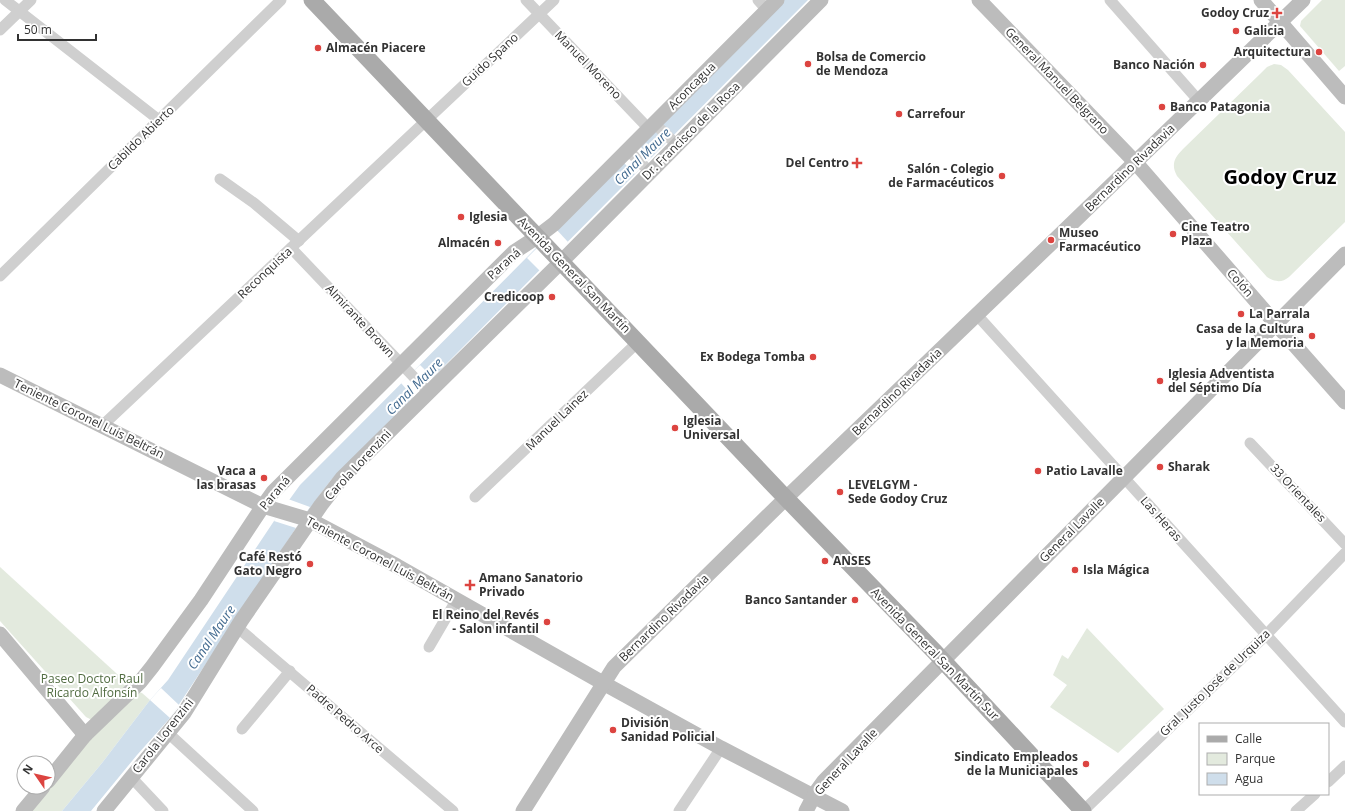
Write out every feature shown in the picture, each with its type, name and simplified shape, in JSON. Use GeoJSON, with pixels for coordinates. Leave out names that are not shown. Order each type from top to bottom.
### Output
{"type":"FeatureCollection","features":[{"type":"Feature","properties":{"kind":"main road","name":"Avenida General San Martín"},"geometry":{"type":"LineString","coordinates":[[312,0],[786,498]]}},
{"type":"Feature","properties":{"kind":"main road","name":"Avenida General San Martín Sur"},"geometry":{"type":"LineString","coordinates":[[786,498],[943,661],[1083,811]]}},
{"type":"Feature","properties":{"kind":"street"},"geometry":{"type":"LineString","coordinates":[[5,0],[159,120]]}},
{"type":"Feature","properties":{"kind":"street"},"geometry":{"type":"LineString","coordinates":[[0,30],[31,0]]}},
{"type":"Feature","properties":{"kind":"street","name":"Cabildo Abierto"},"geometry":{"type":"LineString","coordinates":[[0,276],[281,0]]}},
{"type":"Feature","properties":{"kind":"street","name":"Manuel Moreno"},"geometry":{"type":"LineString","coordinates":[[526,0],[654,127],[673,142]]}},
{"type":"Feature","properties":{"kind":"street","name":"Guido Spano"},"geometry":{"type":"LineString","coordinates":[[427,120],[554,0]]}},
{"type":"Feature","properties":{"kind":"street","name":"Dr. Francisco de la Rosa"},"geometry":{"type":"LineString","coordinates":[[558,258],[673,142],[821,0]]}},
{"type":"Feature","properties":{"kind":"street"},"geometry":{"type":"LineString","coordinates":[[1110,0],[1199,101]]}},
{"type":"Feature","properties":{"kind":"street"},"geometry":{"type":"LineString","coordinates":[[1261,0],[1345,97]]}},
{"type":"Feature","properties":{"kind":"street","name":"Bernardino Rivadavia"},"geometry":{"type":"LineString","coordinates":[[523,811],[602,683],[614,667],[786,498],[1136,163],[1303,0]]}},
{"type":"Feature","properties":{"kind":"street","name":"Aconcagua"},"geometry":{"type":"LineString","coordinates":[[540,240],[554,224],[654,127],[767,3]]}},
{"type":"Feature","properties":{"kind":"street","name":"General Manuel Belgrano"},"geometry":{"type":"LineString","coordinates":[[987,3],[1136,163]]}},
{"type":"Feature","properties":{"kind":"street","name":"Reconquista"},"geometry":{"type":"LineString","coordinates":[[103,425],[427,120]]}},
{"type":"Feature","properties":{"kind":"street"},"geometry":{"type":"LineString","coordinates":[[630,151],[647,169]]}},
{"type":"Feature","properties":{"kind":"street","name":"Colón"},"geometry":{"type":"LineString","coordinates":[[1136,163],[1345,402]]}},
{"type":"Feature","properties":{"kind":"street","name":"Almirante Brown"},"geometry":{"type":"LineString","coordinates":[[220,179],[254,202],[295,245],[426,390]]}},
{"type":"Feature","properties":{"kind":"street","name":"Paraná"},"geometry":{"type":"LineString","coordinates":[[56,770],[85,735],[140,682],[152,667],[201,600],[273,492],[406,369],[514,252],[540,240]]}},
{"type":"Feature","properties":{"kind":"street","name":"General Lavalle"},"geometry":{"type":"LineString","coordinates":[[806,811],[824,781],[1345,254]]}},
{"type":"Feature","properties":{"kind":"street","name":"Carola Lorenzini"},"geometry":{"type":"LineString","coordinates":[[104,811],[184,713],[307,519],[342,478],[426,390],[558,258]]}},
{"type":"Feature","properties":{"kind":"street","name":"Las Heras"},"geometry":{"type":"LineString","coordinates":[[978,315],[1345,722]]}},
{"type":"Feature","properties":{"kind":"street","name":"Manuel Lainez"},"geometry":{"type":"LineString","coordinates":[[476,497],[638,342]]}},
{"type":"Feature","properties":{"kind":"street","name":"Teniente Coronel Luis Beltrán"},"geometry":{"type":"LineString","coordinates":[[0,375],[263,506],[307,519],[457,599],[602,683],[720,748],[842,811]]}},
{"type":"Feature","properties":{"kind":"street","name":"33 Orientales"},"geometry":{"type":"LineString","coordinates":[[1250,442],[1345,544]]}},
{"type":"Feature","properties":{"kind":"street","name":"Gral. Justo José de Urquiza"},"geometry":{"type":"LineString","coordinates":[[1083,811],[1266,635],[1345,553]]}},
{"type":"Feature","properties":{"kind":"street"},"geometry":{"type":"LineString","coordinates":[[429,647],[457,599]]}},
{"type":"Feature","properties":{"kind":"street","name":"Padre Pedro Arce"},"geometry":{"type":"LineString","coordinates":[[238,628],[453,811]]}},
{"type":"Feature","properties":{"kind":"street"},"geometry":{"type":"LineString","coordinates":[[0,634],[85,735]]}},
{"type":"Feature","properties":{"kind":"street"},"geometry":{"type":"LineString","coordinates":[[242,729],[290,671]]}},
{"type":"Feature","properties":{"kind":"street"},"geometry":{"type":"LineString","coordinates":[[167,732],[253,811]]}},
{"type":"Feature","properties":{"kind":"street"},"geometry":{"type":"LineString","coordinates":[[679,811],[720,748]]}},
{"type":"Feature","properties":{"kind":"street"},"geometry":{"type":"LineString","coordinates":[[1329,781],[1345,766]]}},
{"type":"Feature","properties":{"kind":"street"},"geometry":{"type":"LineString","coordinates":[[131,777],[163,811]]}},
{"type":"Feature","properties":{"kind":"street"},"geometry":{"type":"LineString","coordinates":[[23,811],[36,795]]}},
{"type":"Feature","properties":{"kind":"street"},"geometry":{"type":"LineString","coordinates":[[1296,811],[1314,795]]}},
{"type":"Feature","properties":{"kind":"green space"},"geometry":{"type":"Polygon","coordinates":[[[1322,0],[1345,0],[1345,66],[1339,71],[1300,26],[1301,21],[1322,0]]]}},
{"type":"Feature","properties":{"kind":"green space"},"geometry":{"type":"Polygon","coordinates":[[[1274,64],[1281,65],[1288,70],[1345,132],[1345,222],[1289,277],[1278,281],[1267,277],[1177,176],[1174,168],[1174,162],[1177,155],[1267,67],[1274,64]]]}},
{"type":"Feature","properties":{"kind":"green space","name":"Paseo Doctor Raul Ricardo Alfonsín"},"geometry":{"type":"Polygon","coordinates":[[[0,567],[128,684],[92,720],[86,717],[0,621],[0,567]]]}},
{"type":"Feature","properties":{"kind":"green space"},"geometry":{"type":"Polygon","coordinates":[[[1087,628],[1164,709],[1118,753],[1050,707],[1067,685],[1053,675],[1062,655],[1068,659],[1087,628]]]}},
{"type":"Feature","properties":{"kind":"green space"},"geometry":{"type":"Polygon","coordinates":[[[139,692],[150,700],[102,763],[62,811],[31,811],[44,795],[56,795],[56,781],[90,740],[139,692]]]}},
{"type":"Feature","properties":{"kind":"water","name":"Canal Maure"},"geometry":{"type":"Polygon","coordinates":[[[783,0],[808,0],[331,480],[296,528],[170,718],[91,811],[62,811],[102,763],[150,700],[168,680],[274,521],[300,485],[783,0]]]}},
{"type":"Feature","properties":{"kind":"pier"},"geometry":{"type":"Polygon","coordinates":[[[639,145],[651,158],[635,174],[623,162],[639,145]]]}},
{"type":"Feature","properties":{"kind":"pier"},"geometry":{"type":"Polygon","coordinates":[[[556,229],[568,242],[540,271],[527,258],[556,229]]]}},
{"type":"Feature","properties":{"kind":"pier"},"geometry":{"type":"Polygon","coordinates":[[[420,365],[433,378],[414,398],[401,383],[420,365]]]}},
{"type":"Feature","properties":{"kind":"pier"},"geometry":{"type":"Polygon","coordinates":[[[288,499],[310,507],[296,528],[274,521],[288,499]]]}},
{"type":"Feature","properties":{"kind":"pier"},"geometry":{"type":"Polygon","coordinates":[[[161,688],[179,705],[170,718],[150,700],[161,688]]]}},
{"type":"Feature","properties":{"kind":"place","name":"Godoy Cruz"},"geometry":{"type":"Point","coordinates":[1277,13]}},
{"type":"Feature","properties":{"kind":"place","name":"Galicia"},"geometry":{"type":"Point","coordinates":[1236,31]}},
{"type":"Feature","properties":{"kind":"place","name":"Almacén Piacere"},"geometry":{"type":"Point","coordinates":[318,48]}},
{"type":"Feature","properties":{"kind":"place","name":"Arquitectura"},"geometry":{"type":"Point","coordinates":[1319,52]}},
{"type":"Feature","properties":{"kind":"place","name":"Bolsa de Comercio de Mendoza"},"geometry":{"type":"Point","coordinates":[808,64]}},
{"type":"Feature","properties":{"kind":"place","name":"Banco Nación"},"geometry":{"type":"Point","coordinates":[1203,65]}},
{"type":"Feature","properties":{"kind":"place","name":"Banco Patagonia"},"geometry":{"type":"Point","coordinates":[1162,107]}},
{"type":"Feature","properties":{"kind":"place","name":"Carrefour"},"geometry":{"type":"Point","coordinates":[899,114]}},
{"type":"Feature","properties":{"kind":"place","name":"Del Centro"},"geometry":{"type":"Point","coordinates":[857,163]}},
{"type":"Feature","properties":{"kind":"place","name":"Salón - Colegio de Farmacéuticos"},"geometry":{"type":"Point","coordinates":[1002,176]}},
{"type":"Feature","properties":{"kind":"place","name":"Iglesia"},"geometry":{"type":"Point","coordinates":[461,217]}},
{"type":"Feature","properties":{"kind":"place","name":"Cine Teatro Plaza"},"geometry":{"type":"Point","coordinates":[1173,234]}},
{"type":"Feature","properties":{"kind":"place","name":"Museo Farmacéutico"},"geometry":{"type":"Point","coordinates":[1051,240]}},
{"type":"Feature","properties":{"kind":"place","name":"Almacén"},"geometry":{"type":"Point","coordinates":[498,243]}},
{"type":"Feature","properties":{"kind":"place","name":"Credicoop"},"geometry":{"type":"Point","coordinates":[552,297]}},
{"type":"Feature","properties":{"kind":"place","name":"La Parrala"},"geometry":{"type":"Point","coordinates":[1241,314]}},
{"type":"Feature","properties":{"kind":"place","name":"Casa de la Cultura y la Memoria"},"geometry":{"type":"Point","coordinates":[1312,336]}},
{"type":"Feature","properties":{"kind":"place","name":"Ex Bodega Tomba"},"geometry":{"type":"Point","coordinates":[813,357]}},
{"type":"Feature","properties":{"kind":"place","name":"Iglesia Adventista del Séptimo Día"},"geometry":{"type":"Point","coordinates":[1160,381]}},
{"type":"Feature","properties":{"kind":"place","name":"Iglesia Universal"},"geometry":{"type":"Point","coordinates":[675,428]}},
{"type":"Feature","properties":{"kind":"place","name":"Sharak"},"geometry":{"type":"Point","coordinates":[1160,467]}},
{"type":"Feature","properties":{"kind":"place","name":"Patio Lavalle"},"geometry":{"type":"Point","coordinates":[1038,471]}},
{"type":"Feature","properties":{"kind":"place","name":"Vaca a las brasas"},"geometry":{"type":"Point","coordinates":[264,478]}},
{"type":"Feature","properties":{"kind":"place","name":"LEVELGYM - Sede Godoy Cruz"},"geometry":{"type":"Point","coordinates":[840,492]}},
{"type":"Feature","properties":{"kind":"place","name":"ANSES"},"geometry":{"type":"Point","coordinates":[825,561]}},
{"type":"Feature","properties":{"kind":"place","name":"Café Restó Gato Negro"},"geometry":{"type":"Point","coordinates":[310,564]}},
{"type":"Feature","properties":{"kind":"place","name":"Isla Mágica"},"geometry":{"type":"Point","coordinates":[1075,570]}},
{"type":"Feature","properties":{"kind":"place","name":"Amano Sanatorio Privado"},"geometry":{"type":"Point","coordinates":[470,585]}},
{"type":"Feature","properties":{"kind":"place","name":"Banco Santander"},"geometry":{"type":"Point","coordinates":[855,600]}},
{"type":"Feature","properties":{"kind":"place","name":"El Reino del Revés - Salon infantil"},"geometry":{"type":"Point","coordinates":[547,622]}},
{"type":"Feature","properties":{"kind":"place","name":"División Sanidad Policial"},"geometry":{"type":"Point","coordinates":[613,730]}},
{"type":"Feature","properties":{"kind":"place","name":"Sindicato Empleados de la Municiapales"},"geometry":{"type":"Point","coordinates":[1086,764]}},
{"type":"Feature","properties":{"kind":"district","name":"Godoy Cruz"},"geometry":{"type":"Point","coordinates":[1280,177]}}]}
